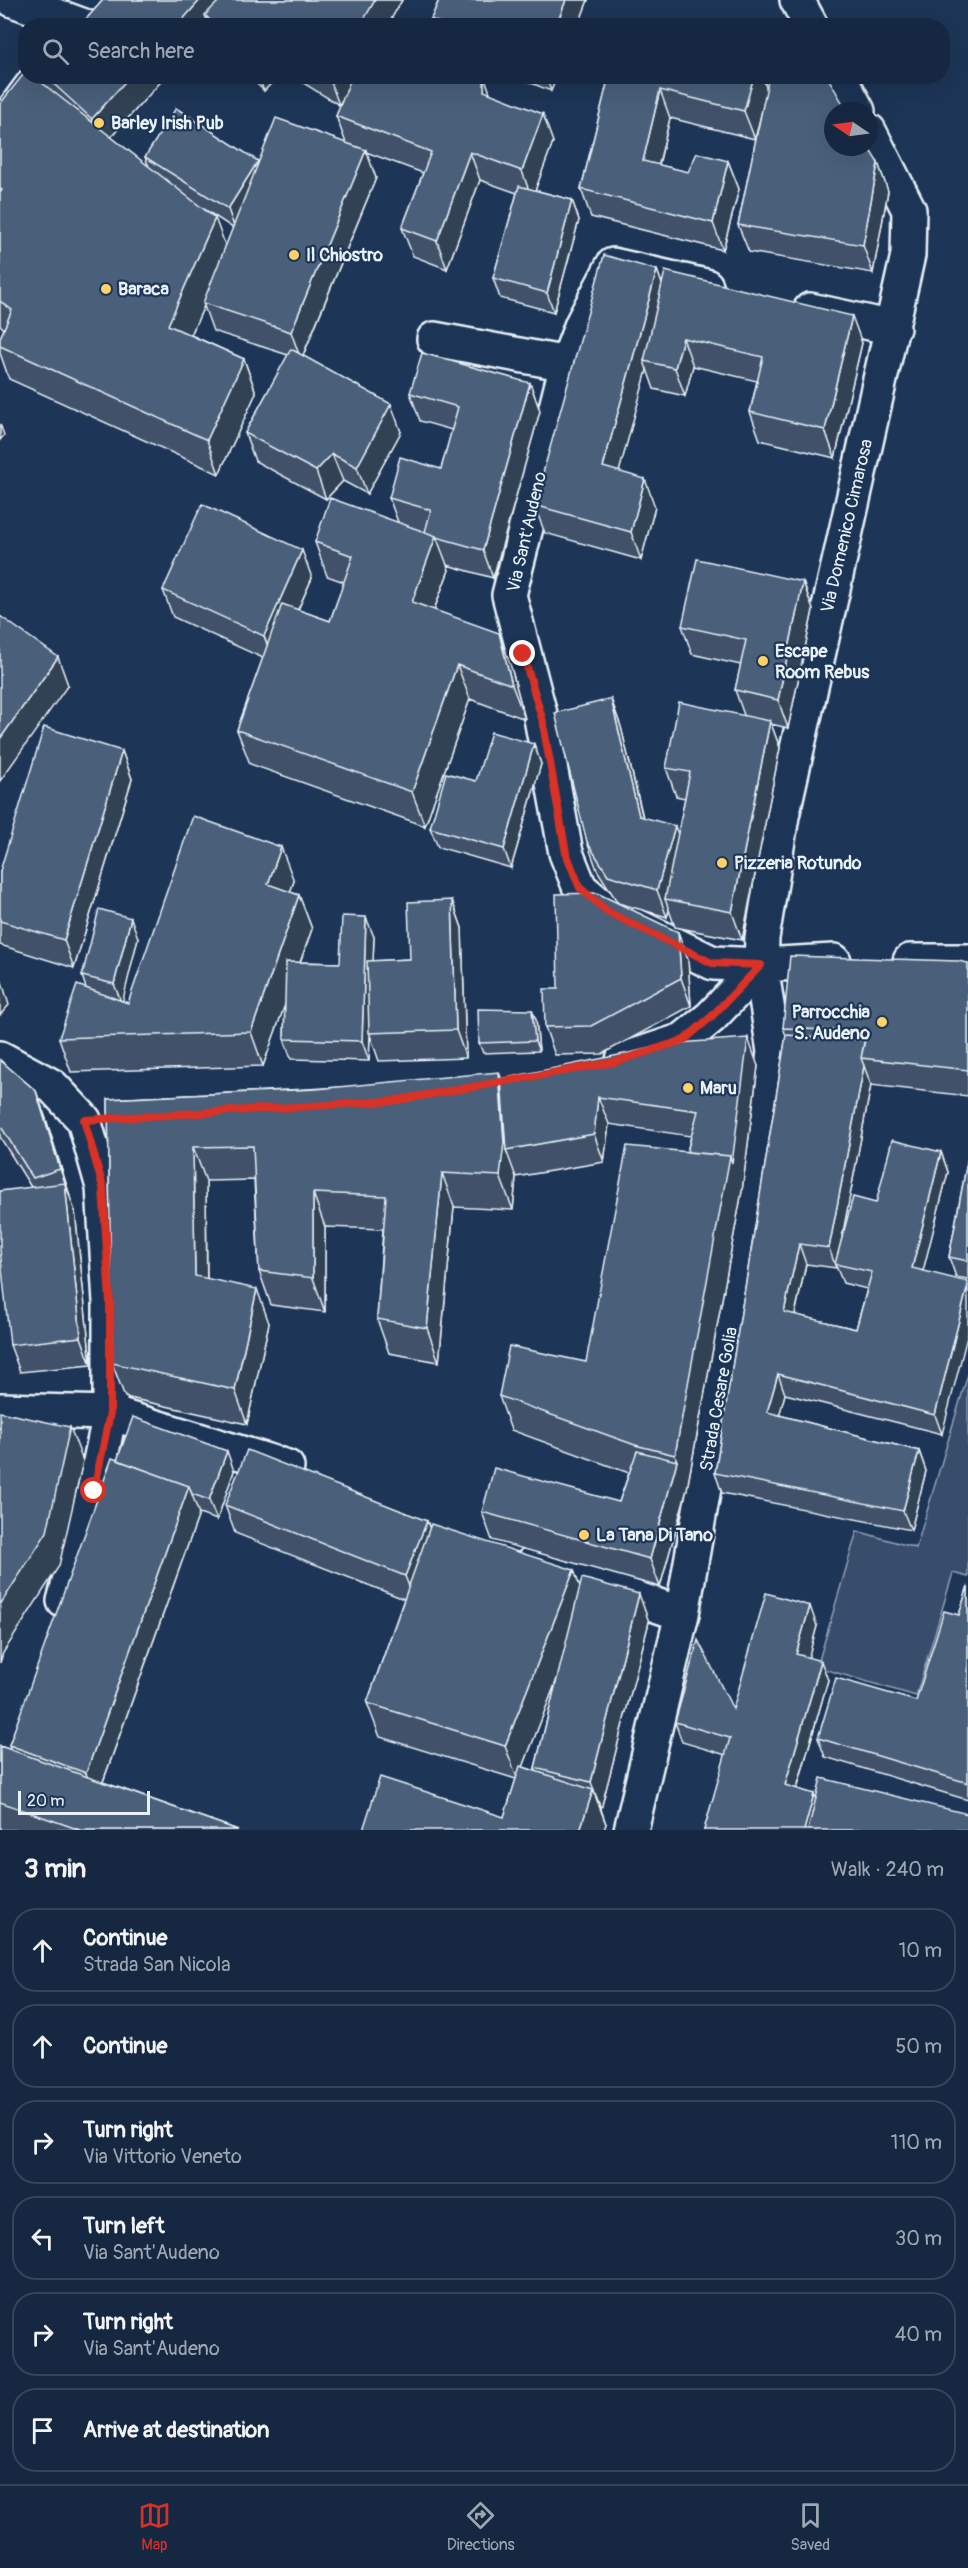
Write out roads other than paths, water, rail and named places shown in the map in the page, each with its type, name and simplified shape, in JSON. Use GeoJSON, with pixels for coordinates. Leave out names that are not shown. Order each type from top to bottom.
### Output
{"type":"FeatureCollection","features":[{"type":"Feature","properties":{"kind":"street"},"geometry":{"type":"LineString","coordinates":[[13,0],[89,18]]}},
{"type":"Feature","properties":{"kind":"street"},"geometry":{"type":"LineString","coordinates":[[798,0],[807,18]]}},
{"type":"Feature","properties":{"kind":"street"},"geometry":{"type":"LineString","coordinates":[[0,129],[33,84]]}},
{"type":"Feature","properties":{"kind":"street"},"geometry":{"type":"LineString","coordinates":[[843,84],[853,102]]}},
{"type":"Feature","properties":{"kind":"street","name":"Via Domenico Cimarosa"},"geometry":{"type":"LineString","coordinates":[[761,965],[762,938],[782,816],[908,255],[909,210],[878,149]]}},
{"type":"Feature","properties":{"kind":"street","name":"Via Sant'Audeno"},"geometry":{"type":"LineString","coordinates":[[730,292],[613,265],[582,324],[567,364],[509,595],[542,718],[566,853],[580,888],[608,912],[712,963],[761,965],[873,961],[968,961]]}},
{"type":"Feature","properties":{"kind":"street"},"geometry":{"type":"LineString","coordinates":[[776,302],[893,328]]}},
{"type":"Feature","properties":{"kind":"street"},"geometry":{"type":"LineString","coordinates":[[434,339],[567,364]]}},
{"type":"Feature","properties":{"kind":"street"},"geometry":{"type":"LineString","coordinates":[[592,1066],[615,1062],[684,1040],[711,1017],[761,965]]}},
{"type":"Feature","properties":{"kind":"street","name":"Strada Cesare Golia"},"geometry":{"type":"LineString","coordinates":[[631,1830],[682,1614],[757,1183],[774,1052],[761,965]]}},
{"type":"Feature","properties":{"kind":"street"},"geometry":{"type":"LineString","coordinates":[[0,1058],[52,1086],[84,1120],[103,1187],[110,1302],[110,1413],[94,1491],[57,1626]]}},
{"type":"Feature","properties":{"kind":"street"},"geometry":{"type":"LineString","coordinates":[[84,1120],[119,1118]]}},
{"type":"Feature","properties":{"kind":"street"},"geometry":{"type":"LineString","coordinates":[[0,1410],[110,1413],[281,1464],[312,1478]]}},
{"type":"Feature","properties":{"kind":"street"},"geometry":{"type":"LineString","coordinates":[[504,1553],[682,1614]]}},
{"type":"Feature","properties":{"kind":"place","name":"Barley Irish Pub"},"geometry":{"type":"Point","coordinates":[99,123]}},
{"type":"Feature","properties":{"kind":"place","name":"Il Chiostro"},"geometry":{"type":"Point","coordinates":[294,255]}},
{"type":"Feature","properties":{"kind":"place","name":"Baraca"},"geometry":{"type":"Point","coordinates":[106,289]}},
{"type":"Feature","properties":{"kind":"place","name":"Escape Room Rebus"},"geometry":{"type":"Point","coordinates":[763,661]}},
{"type":"Feature","properties":{"kind":"place","name":"Pizzeria Rotundo"},"geometry":{"type":"Point","coordinates":[722,863]}},
{"type":"Feature","properties":{"kind":"place","name":"Parrocchia S. Audeno"},"geometry":{"type":"Point","coordinates":[882,1022]}},
{"type":"Feature","properties":{"kind":"place","name":"Maru"},"geometry":{"type":"Point","coordinates":[688,1088]}},
{"type":"Feature","properties":{"kind":"place","name":"La Tana Di Tano"},"geometry":{"type":"Point","coordinates":[584,1535]}}]}
